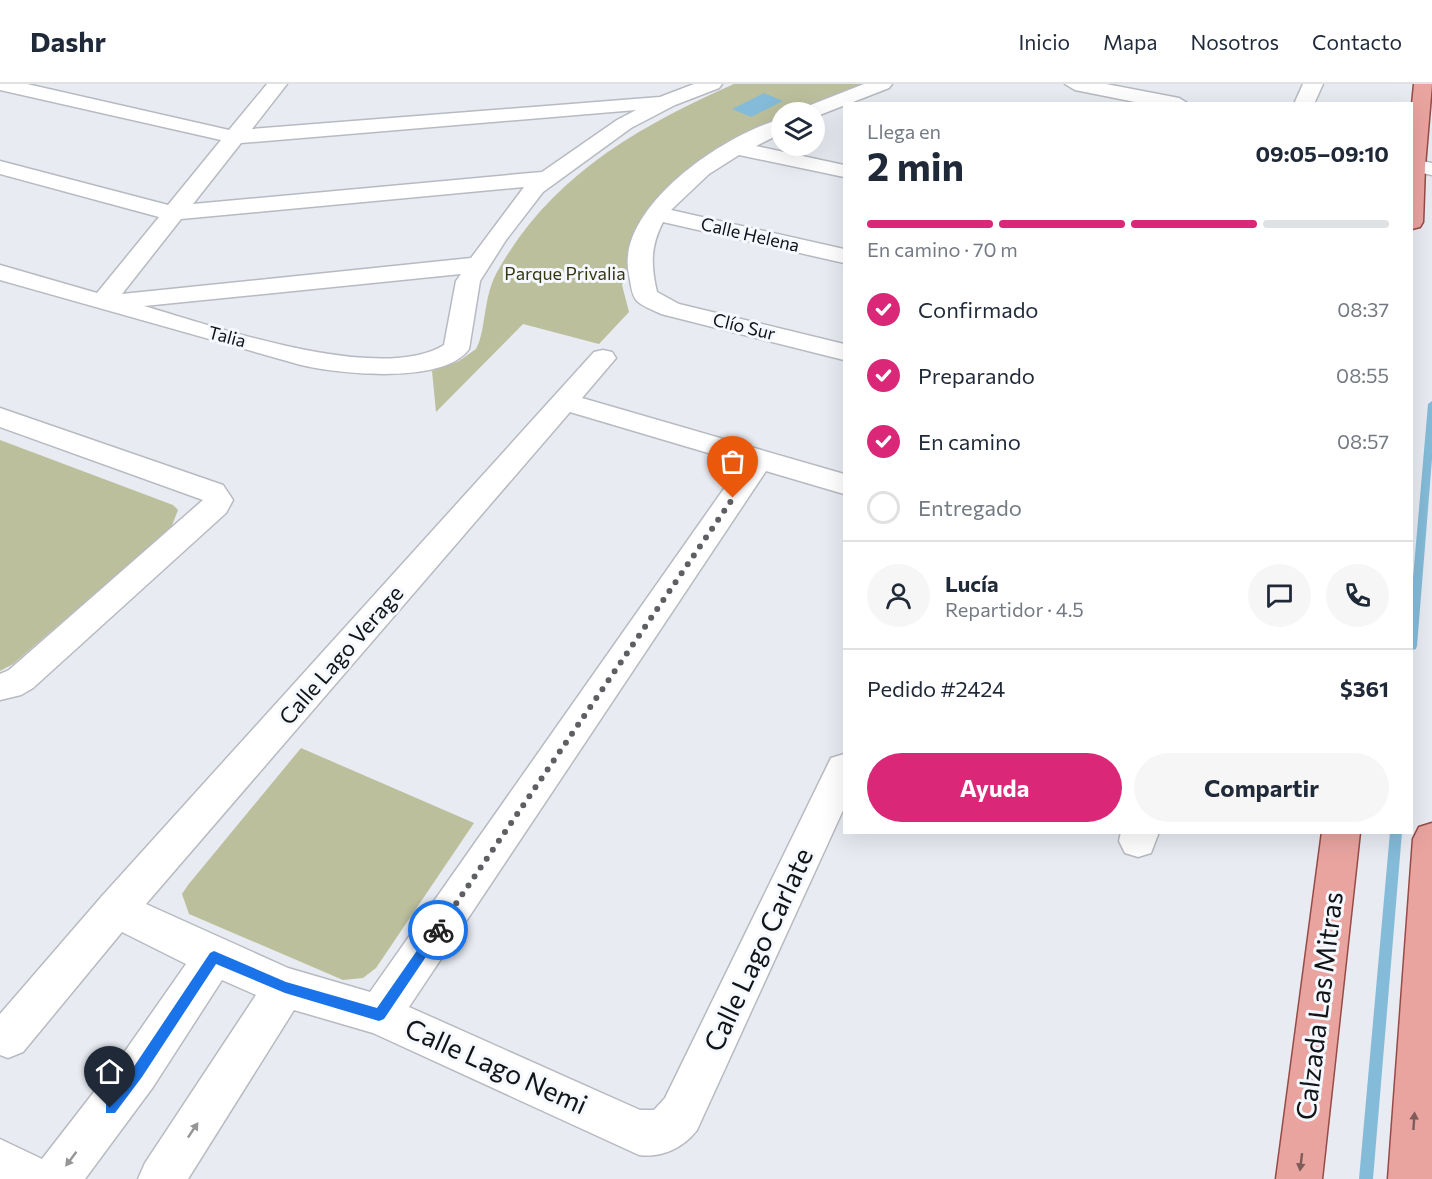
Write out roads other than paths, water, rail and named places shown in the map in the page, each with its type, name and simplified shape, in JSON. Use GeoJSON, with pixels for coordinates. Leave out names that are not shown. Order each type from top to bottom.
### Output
{"type":"FeatureCollection","features":[{"type":"Feature","properties":{"kind":"main road"},"geometry":{"type":"LineString","coordinates":[[1413,214],[1420,158],[1424,84]]}},
{"type":"Feature","properties":{"kind":"main road","name":"Calzada Las Mitras"},"geometry":{"type":"LineString","coordinates":[[1299,1179],[1341,834]]}},
{"type":"Feature","properties":{"kind":"main road"},"geometry":{"type":"LineString","coordinates":[[1411,1179],[1432,839]]}},
{"type":"Feature","properties":{"kind":"street"},"geometry":{"type":"LineString","coordinates":[[1,84],[233,137],[668,101]]}},
{"type":"Feature","properties":{"kind":"street"},"geometry":{"type":"LineString","coordinates":[[102,303],[277,84]]}},
{"type":"Feature","properties":{"kind":"street"},"geometry":{"type":"LineString","coordinates":[[102,303],[476,265],[534,187],[624,124],[668,101],[712,84]]}},
{"type":"Feature","properties":{"kind":"street"},"geometry":{"type":"LineString","coordinates":[[825,106],[882,84]]}},
{"type":"Feature","properties":{"kind":"street"},"geometry":{"type":"LineString","coordinates":[[1075,84],[1169,102]]}},
{"type":"Feature","properties":{"kind":"street"},"geometry":{"type":"LineString","coordinates":[[1305,102],[1313,84]]}},
{"type":"Feature","properties":{"kind":"street"},"geometry":{"type":"LineString","coordinates":[[841,99],[853,102]]}},
{"type":"Feature","properties":{"kind":"street"},"geometry":{"type":"LineString","coordinates":[[656,214],[676,191],[720,156],[771,130]]}},
{"type":"Feature","properties":{"kind":"street"},"geometry":{"type":"LineString","coordinates":[[735,148],[843,171]]}},
{"type":"Feature","properties":{"kind":"street"},"geometry":{"type":"LineString","coordinates":[[0,167],[172,213],[546,178]]}},
{"type":"Feature","properties":{"kind":"street","name":"Calle Helena"},"geometry":{"type":"LineString","coordinates":[[656,214],[843,256]]}},
{"type":"Feature","properties":{"kind":"street","name":"Clío Sur"},"geometry":{"type":"LineString","coordinates":[[656,214],[646,231],[639,262],[638,278],[646,296],[670,309],[843,352]]}},
{"type":"Feature","properties":{"kind":"street","name":"Talia"},"geometry":{"type":"LineString","coordinates":[[0,272],[102,303],[324,361],[380,366],[429,360],[444,356],[456,348],[468,282],[476,265]]}},
{"type":"Feature","properties":{"kind":"street","name":"Calle Lago Verage"},"geometry":{"type":"LineString","coordinates":[[8,1037],[116,909],[603,358]]}},
{"type":"Feature","properties":{"kind":"street"},"geometry":{"type":"LineString","coordinates":[[565,402],[843,484]]}},
{"type":"Feature","properties":{"kind":"street"},"geometry":{"type":"LineString","coordinates":[[0,417],[213,492],[218,501],[21,680],[9,686],[0,687]]}},
{"type":"Feature","properties":{"kind":"street"},"geometry":{"type":"LineString","coordinates":[[379,1015],[759,460]]}},
{"type":"Feature","properties":{"kind":"street","name":"Calle Lago Carlate"},"geometry":{"type":"LineString","coordinates":[[670,1128],[681,1114],[843,771]]}},
{"type":"Feature","properties":{"kind":"street","name":"Calle Lago Nemi"},"geometry":{"type":"LineString","coordinates":[[116,909],[214,957],[285,987],[379,1015],[639,1132],[653,1134],[670,1128]]}},
{"type":"Feature","properties":{"kind":"street"},"geometry":{"type":"LineString","coordinates":[[56,1179],[137,1072],[214,957]]}},
{"type":"Feature","properties":{"kind":"street"},"geometry":{"type":"LineString","coordinates":[[161,1179],[285,987]]}},
{"type":"Feature","properties":{"kind":"street"},"geometry":{"type":"LineString","coordinates":[[0,1162],[33,1179]]}},
{"type":"Feature","properties":{"kind":"water"},"geometry":{"type":"Polygon","coordinates":[[[764,93],[783,101],[771,102],[771,107],[751,117],[732,109],[764,93]]]}},
{"type":"Feature","properties":{"kind":"waterway"},"geometry":{"type":"LineString","coordinates":[[1413,634],[1432,404]]}},
{"type":"Feature","properties":{"kind":"waterway"},"geometry":{"type":"LineString","coordinates":[[1366,1179],[1396,834]]}},
{"type":"Feature","properties":{"kind":"park label","name":"Parque Privalia"},"geometry":{"type":"Point","coordinates":[565,274]}}]}
